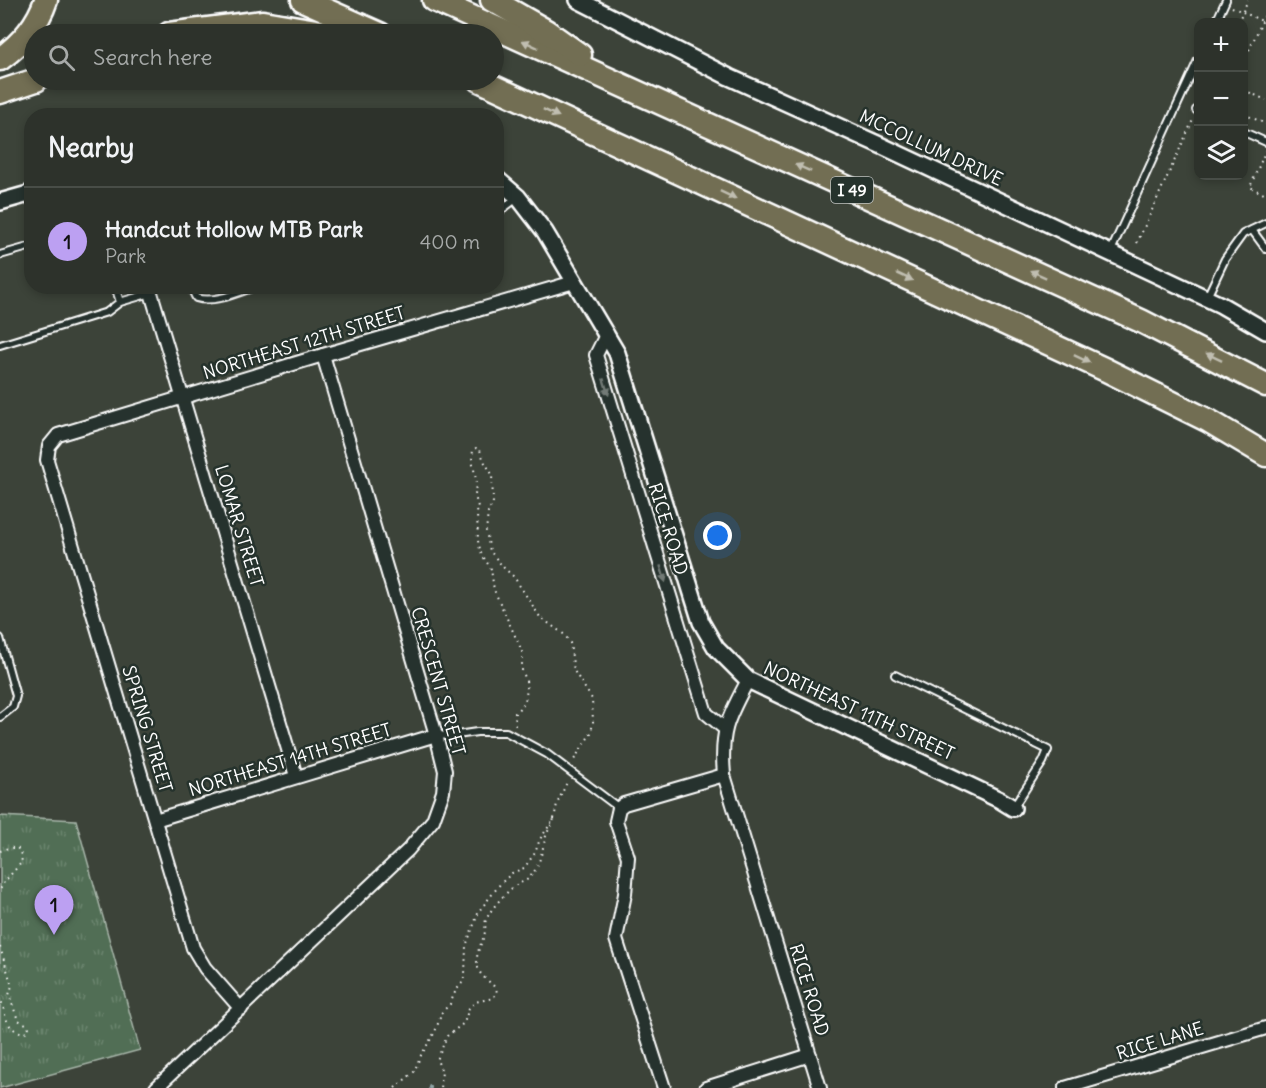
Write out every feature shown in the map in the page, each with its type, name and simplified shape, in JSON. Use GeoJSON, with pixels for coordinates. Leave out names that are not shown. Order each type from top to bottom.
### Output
{"type":"FeatureCollection","features":[{"type":"Feature","properties":{"kind":"highway"},"geometry":{"type":"LineString","coordinates":[[34,24],[46,0]]}},
{"type":"Feature","properties":{"kind":"highway"},"geometry":{"type":"LineString","coordinates":[[303,0],[357,24]]}},
{"type":"Feature","properties":{"kind":"highway","name":"I 49"},"geometry":{"type":"LineString","coordinates":[[434,0],[486,24]]}},
{"type":"Feature","properties":{"kind":"highway"},"geometry":{"type":"LineString","coordinates":[[492,0],[546,32],[633,91]]}},
{"type":"Feature","properties":{"kind":"highway"},"geometry":{"type":"LineString","coordinates":[[247,24],[263,22],[275,24]]}},
{"type":"Feature","properties":{"kind":"highway","name":"I 49"},"geometry":{"type":"LineString","coordinates":[[504,32],[1131,316],[1266,385]]}},
{"type":"Feature","properties":{"kind":"highway"},"geometry":{"type":"LineString","coordinates":[[0,59],[24,37]]}},
{"type":"Feature","properties":{"kind":"highway"},"geometry":{"type":"LineString","coordinates":[[0,92],[24,84]]}},
{"type":"Feature","properties":{"kind":"highway"},"geometry":{"type":"LineString","coordinates":[[501,90],[1106,370],[1209,421],[1266,455]]}},
{"type":"Feature","properties":{"kind":"street","name":"MCCOLLUM DRIVE"},"geometry":{"type":"LineString","coordinates":[[578,0],[729,77],[1109,253],[1206,299],[1266,331]]}},
{"type":"Feature","properties":{"kind":"street","name":"NORTHEAST 11TH STREET"},"geometry":{"type":"LineString","coordinates":[[504,185],[519,197],[545,232],[617,353],[701,622],[716,648],[748,680],[898,750],[1013,808]]}},
{"type":"Feature","properties":{"kind":"street"},"geometry":{"type":"LineString","coordinates":[[0,202],[24,195]]}},
{"type":"Feature","properties":{"kind":"street","name":"NORTHEAST 12TH STREET"},"geometry":{"type":"LineString","coordinates":[[49,446],[58,435],[574,282]]}},
{"type":"Feature","properties":{"kind":"street","name":"LOMAR STREET"},"geometry":{"type":"LineString","coordinates":[[151,294],[296,776]]}},
{"type":"Feature","properties":{"kind":"street","name":"RICE ROAD"},"geometry":{"type":"LineString","coordinates":[[607,333],[596,355],[706,713],[725,729]]}},
{"type":"Feature","properties":{"kind":"street","name":"CRESCENT STREET"},"geometry":{"type":"LineString","coordinates":[[156,1088],[408,850],[433,820],[442,792],[445,771],[436,735],[323,355]]}},
{"type":"Feature","properties":{"kind":"street","name":"SPRING STREET"},"geometry":{"type":"LineString","coordinates":[[49,446],[47,460],[193,948],[206,968],[241,1008]]}},
{"type":"Feature","properties":{"kind":"street","name":"RICE ROAD"},"geometry":{"type":"LineString","coordinates":[[748,680],[725,729],[722,751],[724,775],[820,1088]]}},
{"type":"Feature","properties":{"kind":"street","name":"NORTHEAST 14TH STREET"},"geometry":{"type":"LineString","coordinates":[[155,820],[436,735]]}},
{"type":"Feature","properties":{"kind":"street"},"geometry":{"type":"LineString","coordinates":[[664,1088],[616,939],[625,894],[628,857],[616,821],[619,808],[624,804],[724,775]]}},
{"type":"Feature","properties":{"kind":"street","name":"RICE LANE"},"geometry":{"type":"LineString","coordinates":[[1065,1088],[1266,1028]]}},
{"type":"Feature","properties":{"kind":"street"},"geometry":{"type":"LineString","coordinates":[[706,1088],[810,1055]]}},
{"type":"Feature","properties":{"kind":"lane"},"geometry":{"type":"LineString","coordinates":[[1218,18],[1225,2]]}},
{"type":"Feature","properties":{"kind":"lane"},"geometry":{"type":"LineString","coordinates":[[1109,253],[1194,69]]}},
{"type":"Feature","properties":{"kind":"lane"},"geometry":{"type":"LineString","coordinates":[[1248,134],[1266,142]]}},
{"type":"Feature","properties":{"kind":"lane"},"geometry":{"type":"LineString","coordinates":[[504,208],[519,197]]}},
{"type":"Feature","properties":{"kind":"lane"},"geometry":{"type":"LineString","coordinates":[[1206,299],[1225,259],[1243,234],[1266,223]]}},
{"type":"Feature","properties":{"kind":"lane"},"geometry":{"type":"LineString","coordinates":[[1252,230],[1266,249]]}},
{"type":"Feature","properties":{"kind":"lane"},"geometry":{"type":"LineString","coordinates":[[0,255],[24,248]]}},
{"type":"Feature","properties":{"kind":"lane"},"geometry":{"type":"LineString","coordinates":[[118,294],[120,302]]}},
{"type":"Feature","properties":{"kind":"lane"},"geometry":{"type":"LineString","coordinates":[[0,345],[107,312],[120,302],[140,294]]}},
{"type":"Feature","properties":{"kind":"lane"},"geometry":{"type":"LineString","coordinates":[[194,294],[196,298],[202,300],[233,294]]}},
{"type":"Feature","properties":{"kind":"lane"},"geometry":{"type":"LineString","coordinates":[[0,638],[3,663],[16,696],[13,707],[0,717]]}},
{"type":"Feature","properties":{"kind":"lane"},"geometry":{"type":"LineString","coordinates":[[895,675],[1048,750],[1043,762],[1013,808]]}},
{"type":"Feature","properties":{"kind":"lane"},"geometry":{"type":"LineString","coordinates":[[436,735],[506,732],[547,754],[619,808]]}},
{"type":"Feature","properties":{"kind":"path"},"geometry":{"type":"LineString","coordinates":[[1240,18],[1248,0]]}},
{"type":"Feature","properties":{"kind":"path"},"geometry":{"type":"LineString","coordinates":[[1225,2],[1262,21]]}},
{"type":"Feature","properties":{"kind":"path"},"geometry":{"type":"LineString","coordinates":[[1248,52],[1266,13]]}},
{"type":"Feature","properties":{"kind":"path"},"geometry":{"type":"LineString","coordinates":[[1248,92],[1266,100]]}},
{"type":"Feature","properties":{"kind":"path"},"geometry":{"type":"LineString","coordinates":[[1248,116],[1266,124]]}},
{"type":"Feature","properties":{"kind":"path"},"geometry":{"type":"LineString","coordinates":[[1137,243],[1194,118]]}},
{"type":"Feature","properties":{"kind":"path"},"geometry":{"type":"LineString","coordinates":[[1266,150],[1250,187],[1266,195]]}},
{"type":"Feature","properties":{"kind":"path"},"geometry":{"type":"LineString","coordinates":[[440,1088],[442,1072],[437,1060],[447,1036],[464,1023],[469,1008],[475,1002],[493,998],[497,992],[478,969],[478,951],[485,933],[485,922],[505,895],[529,878],[536,868],[546,834],[567,783],[570,765],[591,733],[593,722],[592,699],[574,671],[570,643],[565,635],[540,617],[514,577],[490,551],[486,531],[488,513],[493,502],[492,474],[480,450],[476,448],[473,450],[472,460],[476,479],[475,496],[478,503],[478,541],[483,560],[491,569],[494,590],[522,651],[522,670],[527,689],[525,702],[515,713],[517,738]]}},
{"type":"Feature","properties":{"kind":"path"},"geometry":{"type":"LineString","coordinates":[[395,1088],[414,1072],[435,1032],[442,1012],[450,1004],[461,985],[465,975],[466,946],[479,911],[501,883],[512,873],[524,868],[554,819]]}},
{"type":"Feature","properties":{"kind":"path"},"geometry":{"type":"LineString","coordinates":[[0,851],[17,848],[20,851],[22,862],[0,890]]}},
{"type":"Feature","properties":{"kind":"path"},"geometry":{"type":"LineString","coordinates":[[0,947],[12,986],[9,996],[18,1020],[28,1025],[29,1028],[25,1033],[16,1031],[9,1025],[4,1017],[0,998]]}},
{"type":"Feature","properties":{"kind":"green space"},"geometry":{"type":"Polygon","coordinates":[[[0,816],[76,820],[140,1050],[0,1088],[0,816]]]}},
{"type":"Feature","properties":{"kind":"place","name":"Handcut Hollow MTB Park"},"geometry":{"type":"Point","coordinates":[54,935]}}]}
